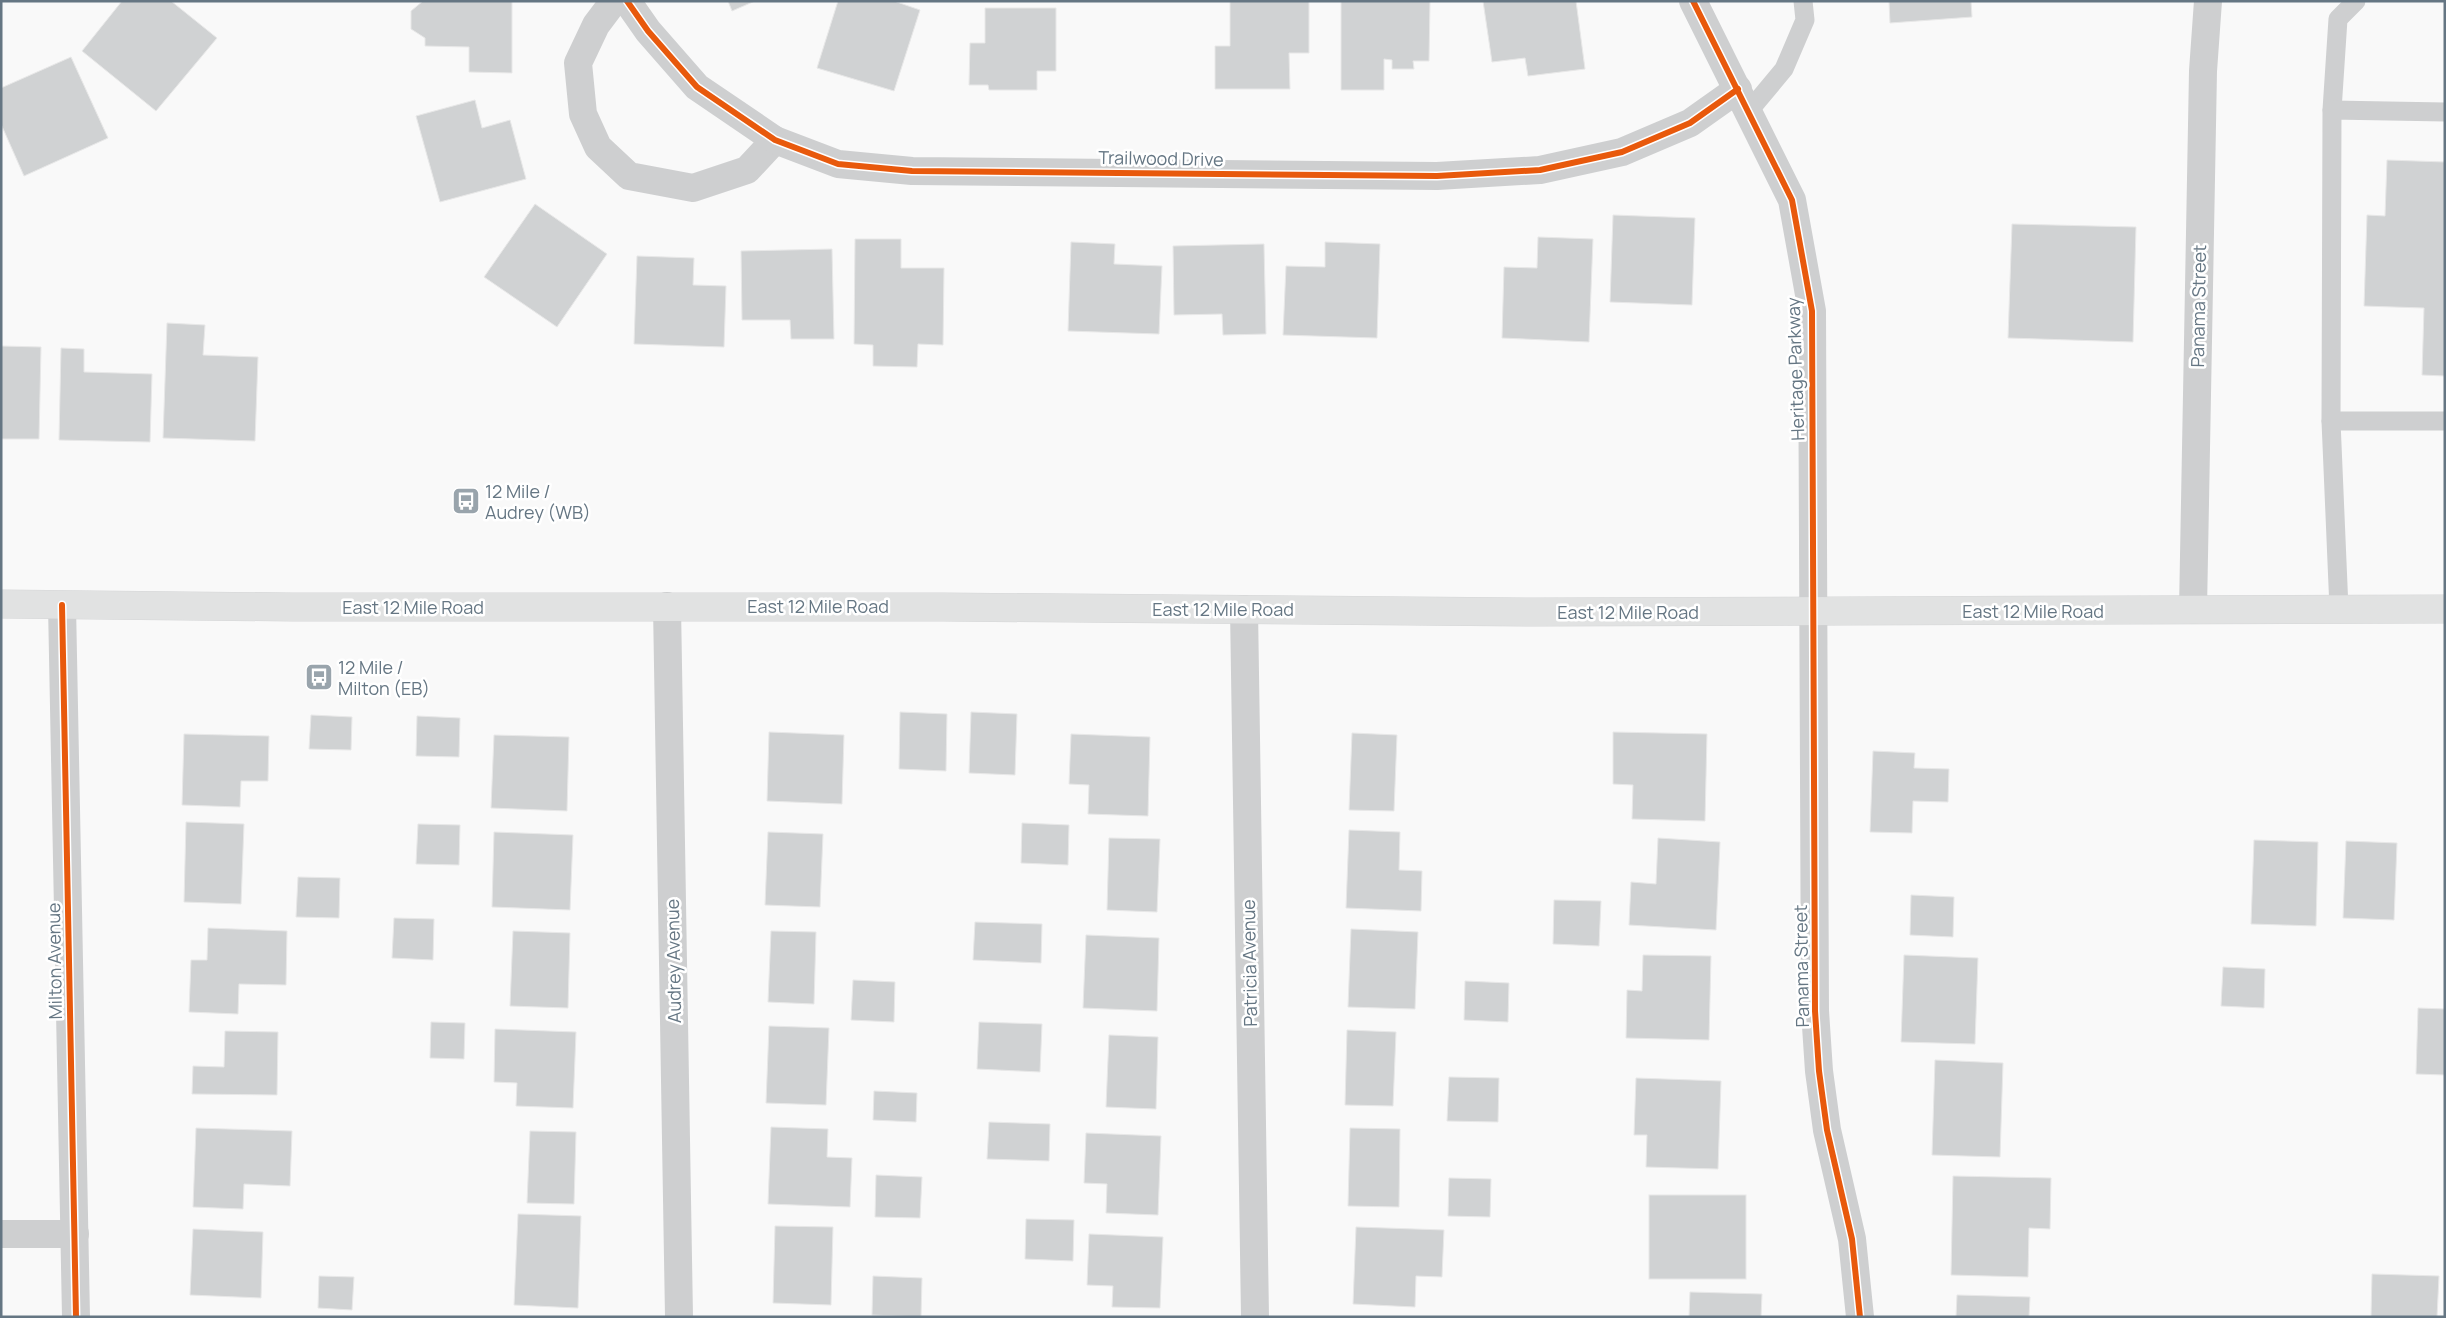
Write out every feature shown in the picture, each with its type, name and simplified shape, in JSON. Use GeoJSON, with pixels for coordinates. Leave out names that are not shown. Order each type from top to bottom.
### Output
{"type":"FeatureCollection","features":[{"type":"Feature","properties":{"kind":"main road","name":"East 12 Mile Road"},"geometry":{"type":"LineString","coordinates":[[1,604],[1244,608],[1535,612],[2445,609]]}},
{"type":"Feature","properties":{"kind":"street"},"geometry":{"type":"LineString","coordinates":[[614,1],[596,25],[578,63],[583,114],[598,147],[629,176],[693,188],[747,170],[775,140]]}},
{"type":"Feature","properties":{"kind":"street","name":"Trailwood Drive"},"geometry":{"type":"LineString","coordinates":[[627,1],[648,31],[697,87],[775,140],[838,164],[912,171],[1437,176],[1540,170],[1622,152],[1744,100]]}},
{"type":"Feature","properties":{"kind":"street","name":"Heritage Parkway"},"geometry":{"type":"LineString","coordinates":[[1694,1],[1792,200],[1812,311],[1814,611]]}},
{"type":"Feature","properties":{"kind":"street","name":"Panama Street"},"geometry":{"type":"LineString","coordinates":[[2193,610],[2202,71],[2208,1]]}},
{"type":"Feature","properties":{"kind":"street","name":"Milton Avenue"},"geometry":{"type":"LineString","coordinates":[[62,605],[76,1317]]}},
{"type":"Feature","properties":{"kind":"street","name":"Audrey Avenue"},"geometry":{"type":"LineString","coordinates":[[667,606],[679,1317]]}},
{"type":"Feature","properties":{"kind":"street","name":"Patricia Avenue"},"geometry":{"type":"LineString","coordinates":[[1244,608],[1254,1317]]}},
{"type":"Feature","properties":{"kind":"street","name":"Panama Street"},"geometry":{"type":"LineString","coordinates":[[1814,611],[1815,1011],[1819,1071],[1827,1130],[1852,1239],[1860,1317]]}},
{"type":"Feature","properties":{"kind":"street"},"geometry":{"type":"LineString","coordinates":[[1,1234],[75,1234]]}},
{"type":"Feature","properties":{"kind":"lane"},"geometry":{"type":"LineString","coordinates":[[1744,100],[1784,69],[1805,20],[1803,1]]}},
{"type":"Feature","properties":{"kind":"lane"},"geometry":{"type":"LineString","coordinates":[[2339,609],[2331,421],[2332,110],[2338,19],[2356,1]]}},
{"type":"Feature","properties":{"kind":"lane"},"geometry":{"type":"LineString","coordinates":[[2332,110],[2445,112]]}},
{"type":"Feature","properties":{"kind":"lane"},"geometry":{"type":"LineString","coordinates":[[2331,421],[2445,421]]}},
{"type":"Feature","properties":{"kind":"building"},"geometry":{"type":"Polygon","coordinates":[[[122,1],[171,1],[217,38],[156,111],[82,51],[122,1]]]}},
{"type":"Feature","properties":{"kind":"building"},"geometry":{"type":"Polygon","coordinates":[[[423,1],[512,1],[512,73],[469,72],[469,47],[425,46],[425,38],[411,29],[411,11],[423,1]]]}},
{"type":"Feature","properties":{"kind":"building"},"geometry":{"type":"Polygon","coordinates":[[[728,1],[755,1],[732,11],[728,1]]]}},
{"type":"Feature","properties":{"kind":"building"},"geometry":{"type":"Polygon","coordinates":[[[838,1],[894,1],[920,10],[894,91],[817,68],[838,1]]]}},
{"type":"Feature","properties":{"kind":"building"},"geometry":{"type":"Polygon","coordinates":[[[1230,1],[1309,1],[1309,53],[1289,53],[1290,89],[1215,89],[1215,46],[1230,46],[1230,1]]]}},
{"type":"Feature","properties":{"kind":"building"},"geometry":{"type":"Polygon","coordinates":[[[1341,1],[1430,1],[1429,61],[1413,61],[1414,69],[1392,69],[1392,60],[1384,59],[1384,90],[1341,90],[1341,1]]]}},
{"type":"Feature","properties":{"kind":"building"},"geometry":{"type":"Polygon","coordinates":[[[1483,1],[1576,1],[1585,69],[1528,76],[1525,58],[1492,62],[1483,1]]]}},
{"type":"Feature","properties":{"kind":"building"},"geometry":{"type":"Polygon","coordinates":[[[1889,1],[1971,1],[1972,17],[1890,23],[1889,1]]]}},
{"type":"Feature","properties":{"kind":"building"},"geometry":{"type":"Polygon","coordinates":[[[985,8],[1056,8],[1056,71],[1037,71],[1037,90],[989,90],[988,85],[969,85],[970,43],[985,43],[985,8]]]}},
{"type":"Feature","properties":{"kind":"building"},"geometry":{"type":"Polygon","coordinates":[[[71,57],[108,138],[24,176],[1,124],[1,88],[71,57]]]}},
{"type":"Feature","properties":{"kind":"building"},"geometry":{"type":"Polygon","coordinates":[[[475,100],[482,128],[510,120],[526,179],[440,202],[416,116],[475,100]]]}},
{"type":"Feature","properties":{"kind":"building"},"geometry":{"type":"Polygon","coordinates":[[[2387,160],[2445,162],[2445,376],[2422,375],[2424,308],[2364,306],[2367,215],[2385,216],[2387,160]]]}},
{"type":"Feature","properties":{"kind":"building"},"geometry":{"type":"Polygon","coordinates":[[[535,204],[607,254],[557,327],[484,277],[535,204]]]}},
{"type":"Feature","properties":{"kind":"building"},"geometry":{"type":"Polygon","coordinates":[[[1613,215],[1695,218],[1692,305],[1610,302],[1613,215]]]}},
{"type":"Feature","properties":{"kind":"building"},"geometry":{"type":"Polygon","coordinates":[[[2012,224],[2136,227],[2133,342],[2008,338],[2012,224]]]}},
{"type":"Feature","properties":{"kind":"building"},"geometry":{"type":"Polygon","coordinates":[[[1538,237],[1593,239],[1589,342],[1502,338],[1504,267],[1537,268],[1538,237]]]}},
{"type":"Feature","properties":{"kind":"building"},"geometry":{"type":"Polygon","coordinates":[[[855,239],[901,239],[901,268],[944,268],[943,345],[918,344],[917,367],[873,366],[873,345],[854,344],[855,239]]]}},
{"type":"Feature","properties":{"kind":"building"},"geometry":{"type":"Polygon","coordinates":[[[1071,242],[1115,244],[1114,264],[1162,266],[1159,334],[1068,331],[1071,242]]]}},
{"type":"Feature","properties":{"kind":"building"},"geometry":{"type":"Polygon","coordinates":[[[1325,242],[1380,244],[1377,338],[1283,335],[1286,266],[1325,267],[1325,242]]]}},
{"type":"Feature","properties":{"kind":"building"},"geometry":{"type":"Polygon","coordinates":[[[1264,244],[1266,334],[1223,335],[1222,314],[1174,315],[1173,246],[1264,244]]]}},
{"type":"Feature","properties":{"kind":"building"},"geometry":{"type":"Polygon","coordinates":[[[832,249],[834,339],[791,339],[790,320],[742,320],[741,251],[832,249]]]}},
{"type":"Feature","properties":{"kind":"building"},"geometry":{"type":"Polygon","coordinates":[[[637,256],[694,258],[693,285],[726,286],[724,347],[634,344],[637,256]]]}},
{"type":"Feature","properties":{"kind":"building"},"geometry":{"type":"Polygon","coordinates":[[[167,323],[205,325],[203,355],[258,357],[255,441],[163,438],[167,323]]]}},
{"type":"Feature","properties":{"kind":"building"},"geometry":{"type":"Polygon","coordinates":[[[1,346],[41,347],[39,439],[1,439],[1,346]]]}},
{"type":"Feature","properties":{"kind":"building"},"geometry":{"type":"Polygon","coordinates":[[[61,348],[84,349],[84,372],[152,374],[150,442],[59,440],[61,348]]]}},
{"type":"Feature","properties":{"kind":"building"},"geometry":{"type":"Polygon","coordinates":[[[900,712],[947,714],[946,771],[899,769],[900,712]]]}},
{"type":"Feature","properties":{"kind":"building"},"geometry":{"type":"Polygon","coordinates":[[[971,712],[1017,714],[1015,775],[969,773],[971,712]]]}},
{"type":"Feature","properties":{"kind":"building"},"geometry":{"type":"Polygon","coordinates":[[[311,715],[352,717],[351,750],[309,749],[311,715]]]}},
{"type":"Feature","properties":{"kind":"building"},"geometry":{"type":"Polygon","coordinates":[[[417,716],[460,718],[459,757],[416,756],[417,716]]]}},
{"type":"Feature","properties":{"kind":"building"},"geometry":{"type":"Polygon","coordinates":[[[769,732],[844,735],[842,804],[767,801],[769,732]]]}},
{"type":"Feature","properties":{"kind":"building"},"geometry":{"type":"Polygon","coordinates":[[[1613,732],[1707,734],[1705,821],[1632,819],[1633,785],[1613,784],[1613,732]]]}},
{"type":"Feature","properties":{"kind":"building"},"geometry":{"type":"Polygon","coordinates":[[[1352,733],[1397,735],[1394,811],[1349,810],[1352,733]]]}},
{"type":"Feature","properties":{"kind":"building"},"geometry":{"type":"Polygon","coordinates":[[[184,734],[269,736],[268,781],[241,781],[240,807],[182,805],[184,734]]]}},
{"type":"Feature","properties":{"kind":"building"},"geometry":{"type":"Polygon","coordinates":[[[1071,734],[1150,737],[1148,816],[1088,814],[1089,785],[1069,784],[1071,734]]]}},
{"type":"Feature","properties":{"kind":"building"},"geometry":{"type":"Polygon","coordinates":[[[494,735],[569,737],[567,811],[491,808],[494,735]]]}},
{"type":"Feature","properties":{"kind":"building"},"geometry":{"type":"Polygon","coordinates":[[[1873,751],[1915,753],[1914,768],[1949,769],[1948,802],[1913,801],[1912,833],[1870,832],[1873,751]]]}},
{"type":"Feature","properties":{"kind":"building"},"geometry":{"type":"Polygon","coordinates":[[[186,822],[244,824],[241,904],[184,902],[186,822]]]}},
{"type":"Feature","properties":{"kind":"building"},"geometry":{"type":"Polygon","coordinates":[[[1022,823],[1069,825],[1068,865],[1021,863],[1022,823]]]}},
{"type":"Feature","properties":{"kind":"building"},"geometry":{"type":"Polygon","coordinates":[[[418,824],[460,825],[459,865],[416,864],[418,824]]]}},
{"type":"Feature","properties":{"kind":"building"},"geometry":{"type":"Polygon","coordinates":[[[1349,830],[1400,832],[1399,870],[1422,871],[1421,911],[1346,908],[1349,830]]]}},
{"type":"Feature","properties":{"kind":"building"},"geometry":{"type":"Polygon","coordinates":[[[494,832],[573,835],[570,910],[492,907],[494,832]]]}},
{"type":"Feature","properties":{"kind":"building"},"geometry":{"type":"Polygon","coordinates":[[[768,832],[823,834],[820,907],[765,905],[768,832]]]}},
{"type":"Feature","properties":{"kind":"building"},"geometry":{"type":"Polygon","coordinates":[[[1109,838],[1160,839],[1157,912],[1107,910],[1109,838]]]}},
{"type":"Feature","properties":{"kind":"building"},"geometry":{"type":"Polygon","coordinates":[[[1658,838],[1720,842],[1716,930],[1629,925],[1631,882],[1656,884],[1658,838]]]}},
{"type":"Feature","properties":{"kind":"building"},"geometry":{"type":"Polygon","coordinates":[[[2254,840],[2318,842],[2316,926],[2251,924],[2254,840]]]}},
{"type":"Feature","properties":{"kind":"building"},"geometry":{"type":"Polygon","coordinates":[[[2346,841],[2397,843],[2394,920],[2343,918],[2346,841]]]}},
{"type":"Feature","properties":{"kind":"building"},"geometry":{"type":"Polygon","coordinates":[[[298,877],[340,878],[339,918],[296,917],[298,877]]]}},
{"type":"Feature","properties":{"kind":"building"},"geometry":{"type":"Polygon","coordinates":[[[1911,895],[1954,897],[1953,937],[1910,935],[1911,895]]]}},
{"type":"Feature","properties":{"kind":"building"},"geometry":{"type":"Polygon","coordinates":[[[1554,900],[1601,901],[1599,946],[1553,944],[1554,900]]]}},
{"type":"Feature","properties":{"kind":"building"},"geometry":{"type":"Polygon","coordinates":[[[394,918],[434,919],[433,960],[392,958],[394,918]]]}},
{"type":"Feature","properties":{"kind":"building"},"geometry":{"type":"Polygon","coordinates":[[[975,922],[1042,924],[1041,963],[973,960],[975,922]]]}},
{"type":"Feature","properties":{"kind":"building"},"geometry":{"type":"Polygon","coordinates":[[[208,928],[287,931],[286,985],[239,984],[238,1014],[189,1012],[191,960],[207,960],[208,928]]]}},
{"type":"Feature","properties":{"kind":"building"},"geometry":{"type":"Polygon","coordinates":[[[1351,929],[1418,932],[1415,1009],[1348,1007],[1351,929]]]}},
{"type":"Feature","properties":{"kind":"building"},"geometry":{"type":"Polygon","coordinates":[[[513,931],[570,933],[568,1008],[510,1006],[513,931]]]}},
{"type":"Feature","properties":{"kind":"building"},"geometry":{"type":"Polygon","coordinates":[[[771,931],[816,932],[814,1004],[768,1002],[771,931]]]}},
{"type":"Feature","properties":{"kind":"building"},"geometry":{"type":"Polygon","coordinates":[[[1086,935],[1159,938],[1157,1011],[1083,1008],[1086,935]]]}},
{"type":"Feature","properties":{"kind":"building"},"geometry":{"type":"Polygon","coordinates":[[[1643,955],[1711,956],[1709,1040],[1626,1038],[1627,990],[1642,991],[1643,955]]]}},
{"type":"Feature","properties":{"kind":"building"},"geometry":{"type":"Polygon","coordinates":[[[1904,955],[1978,958],[1975,1044],[1901,1042],[1904,955]]]}},
{"type":"Feature","properties":{"kind":"building"},"geometry":{"type":"Polygon","coordinates":[[[2223,967],[2265,969],[2264,1008],[2221,1006],[2223,967]]]}},
{"type":"Feature","properties":{"kind":"building"},"geometry":{"type":"Polygon","coordinates":[[[853,980],[895,982],[894,1022],[851,1020],[853,980]]]}},
{"type":"Feature","properties":{"kind":"building"},"geometry":{"type":"Polygon","coordinates":[[[1465,981],[1509,983],[1508,1022],[1464,1020],[1465,981]]]}},
{"type":"Feature","properties":{"kind":"building"},"geometry":{"type":"Polygon","coordinates":[[[2418,1008],[2445,1009],[2445,1075],[2416,1074],[2418,1008]]]}},
{"type":"Feature","properties":{"kind":"building"},"geometry":{"type":"Polygon","coordinates":[[[431,1022],[465,1023],[464,1059],[430,1058],[431,1022]]]}},
{"type":"Feature","properties":{"kind":"building"},"geometry":{"type":"Polygon","coordinates":[[[979,1022],[1042,1024],[1040,1072],[977,1069],[979,1022]]]}},
{"type":"Feature","properties":{"kind":"building"},"geometry":{"type":"Polygon","coordinates":[[[769,1026],[829,1028],[826,1105],[766,1103],[769,1026]]]}},
{"type":"Feature","properties":{"kind":"building"},"geometry":{"type":"Polygon","coordinates":[[[495,1029],[576,1032],[573,1108],[516,1106],[517,1083],[494,1082],[495,1029]]]}},
{"type":"Feature","properties":{"kind":"building"},"geometry":{"type":"Polygon","coordinates":[[[1347,1030],[1396,1032],[1393,1106],[1345,1105],[1347,1030]]]}},
{"type":"Feature","properties":{"kind":"building"},"geometry":{"type":"Polygon","coordinates":[[[225,1031],[278,1032],[277,1095],[192,1094],[193,1066],[224,1067],[225,1031]]]}},
{"type":"Feature","properties":{"kind":"building"},"geometry":{"type":"Polygon","coordinates":[[[1109,1035],[1158,1037],[1156,1109],[1106,1107],[1109,1035]]]}},
{"type":"Feature","properties":{"kind":"building"},"geometry":{"type":"Polygon","coordinates":[[[1935,1060],[2003,1063],[2000,1157],[1932,1155],[1935,1060]]]}},
{"type":"Feature","properties":{"kind":"building"},"geometry":{"type":"Polygon","coordinates":[[[1449,1077],[1499,1078],[1498,1122],[1447,1121],[1449,1077]]]}},
{"type":"Feature","properties":{"kind":"building"},"geometry":{"type":"Polygon","coordinates":[[[1636,1078],[1721,1081],[1718,1169],[1646,1167],[1647,1135],[1634,1135],[1636,1078]]]}},
{"type":"Feature","properties":{"kind":"building"},"geometry":{"type":"Polygon","coordinates":[[[874,1091],[917,1093],[916,1122],[873,1120],[874,1091]]]}},
{"type":"Feature","properties":{"kind":"building"},"geometry":{"type":"Polygon","coordinates":[[[989,1122],[1050,1124],[1049,1161],[987,1159],[989,1122]]]}},
{"type":"Feature","properties":{"kind":"building"},"geometry":{"type":"Polygon","coordinates":[[[771,1127],[828,1129],[827,1157],[852,1158],[850,1207],[768,1204],[771,1127]]]}},
{"type":"Feature","properties":{"kind":"building"},"geometry":{"type":"Polygon","coordinates":[[[196,1128],[292,1131],[290,1186],[244,1184],[243,1209],[193,1207],[196,1128]]]}},
{"type":"Feature","properties":{"kind":"building"},"geometry":{"type":"Polygon","coordinates":[[[1350,1128],[1400,1129],[1399,1207],[1348,1206],[1350,1128]]]}},
{"type":"Feature","properties":{"kind":"building"},"geometry":{"type":"Polygon","coordinates":[[[530,1131],[576,1132],[574,1204],[527,1203],[530,1131]]]}},
{"type":"Feature","properties":{"kind":"building"},"geometry":{"type":"Polygon","coordinates":[[[1086,1133],[1161,1136],[1158,1215],[1106,1213],[1107,1184],[1084,1183],[1086,1133]]]}},
{"type":"Feature","properties":{"kind":"building"},"geometry":{"type":"Polygon","coordinates":[[[876,1175],[922,1177],[920,1218],[875,1217],[876,1175]]]}},
{"type":"Feature","properties":{"kind":"building"},"geometry":{"type":"Polygon","coordinates":[[[1953,1176],[2051,1178],[2050,1229],[2029,1228],[2028,1277],[1951,1275],[1953,1176]]]}},
{"type":"Feature","properties":{"kind":"building"},"geometry":{"type":"Polygon","coordinates":[[[1449,1178],[1491,1179],[1490,1217],[1448,1216],[1449,1178]]]}},
{"type":"Feature","properties":{"kind":"building"},"geometry":{"type":"Polygon","coordinates":[[[1649,1195],[1746,1195],[1746,1279],[1649,1279],[1649,1195]]]}},
{"type":"Feature","properties":{"kind":"building"},"geometry":{"type":"Polygon","coordinates":[[[518,1214],[581,1216],[578,1308],[514,1305],[518,1214]]]}},
{"type":"Feature","properties":{"kind":"building"},"geometry":{"type":"Polygon","coordinates":[[[1026,1219],[1074,1220],[1073,1261],[1025,1259],[1026,1219]]]}},
{"type":"Feature","properties":{"kind":"building"},"geometry":{"type":"Polygon","coordinates":[[[775,1226],[833,1227],[831,1305],[773,1303],[775,1226]]]}},
{"type":"Feature","properties":{"kind":"building"},"geometry":{"type":"Polygon","coordinates":[[[1356,1227],[1444,1230],[1442,1277],[1416,1276],[1415,1307],[1353,1304],[1356,1227]]]}},
{"type":"Feature","properties":{"kind":"building"},"geometry":{"type":"Polygon","coordinates":[[[193,1229],[263,1232],[261,1298],[190,1295],[193,1229]]]}},
{"type":"Feature","properties":{"kind":"building"},"geometry":{"type":"Polygon","coordinates":[[[1089,1234],[1163,1237],[1160,1308],[1112,1307],[1113,1286],[1087,1285],[1089,1234]]]}},
{"type":"Feature","properties":{"kind":"building"},"geometry":{"type":"Polygon","coordinates":[[[2372,1274],[2439,1276],[2437,1317],[2371,1317],[2372,1274]]]}},
{"type":"Feature","properties":{"kind":"building"},"geometry":{"type":"Polygon","coordinates":[[[319,1276],[354,1277],[352,1310],[318,1308],[319,1276]]]}},
{"type":"Feature","properties":{"kind":"building"},"geometry":{"type":"Polygon","coordinates":[[[873,1276],[922,1278],[921,1317],[872,1315],[873,1276]]]}},
{"type":"Feature","properties":{"kind":"building"},"geometry":{"type":"Polygon","coordinates":[[[1690,1292],[1762,1294],[1761,1317],[1689,1317],[1690,1292]]]}},
{"type":"Feature","properties":{"kind":"building"},"geometry":{"type":"Polygon","coordinates":[[[1957,1295],[2030,1297],[2029,1317],[1956,1317],[1957,1295]]]}},
{"type":"Feature","properties":{"kind":"cycle path"},"geometry":{"type":"LineString","coordinates":[[627,1],[648,31],[697,87],[775,140],[838,164],[912,171],[1437,176],[1540,170],[1622,152],[1690,123],[1738,89]]}},
{"type":"Feature","properties":{"kind":"cycle path"},"geometry":{"type":"LineString","coordinates":[[1693,1],[1792,200],[1812,311],[1815,1011],[1819,1071],[1827,1130],[1852,1239],[1860,1317]]}},
{"type":"Feature","properties":{"kind":"cycle path"},"geometry":{"type":"LineString","coordinates":[[62,605],[76,1317]]}},
{"type":"Feature","properties":{"kind":"place","name":"12 Mile / Audrey (WB)"},"geometry":{"type":"Point","coordinates":[466,501]}},
{"type":"Feature","properties":{"kind":"place","name":"12 Mile / Milton (EB)"},"geometry":{"type":"Point","coordinates":[319,677]}}]}
